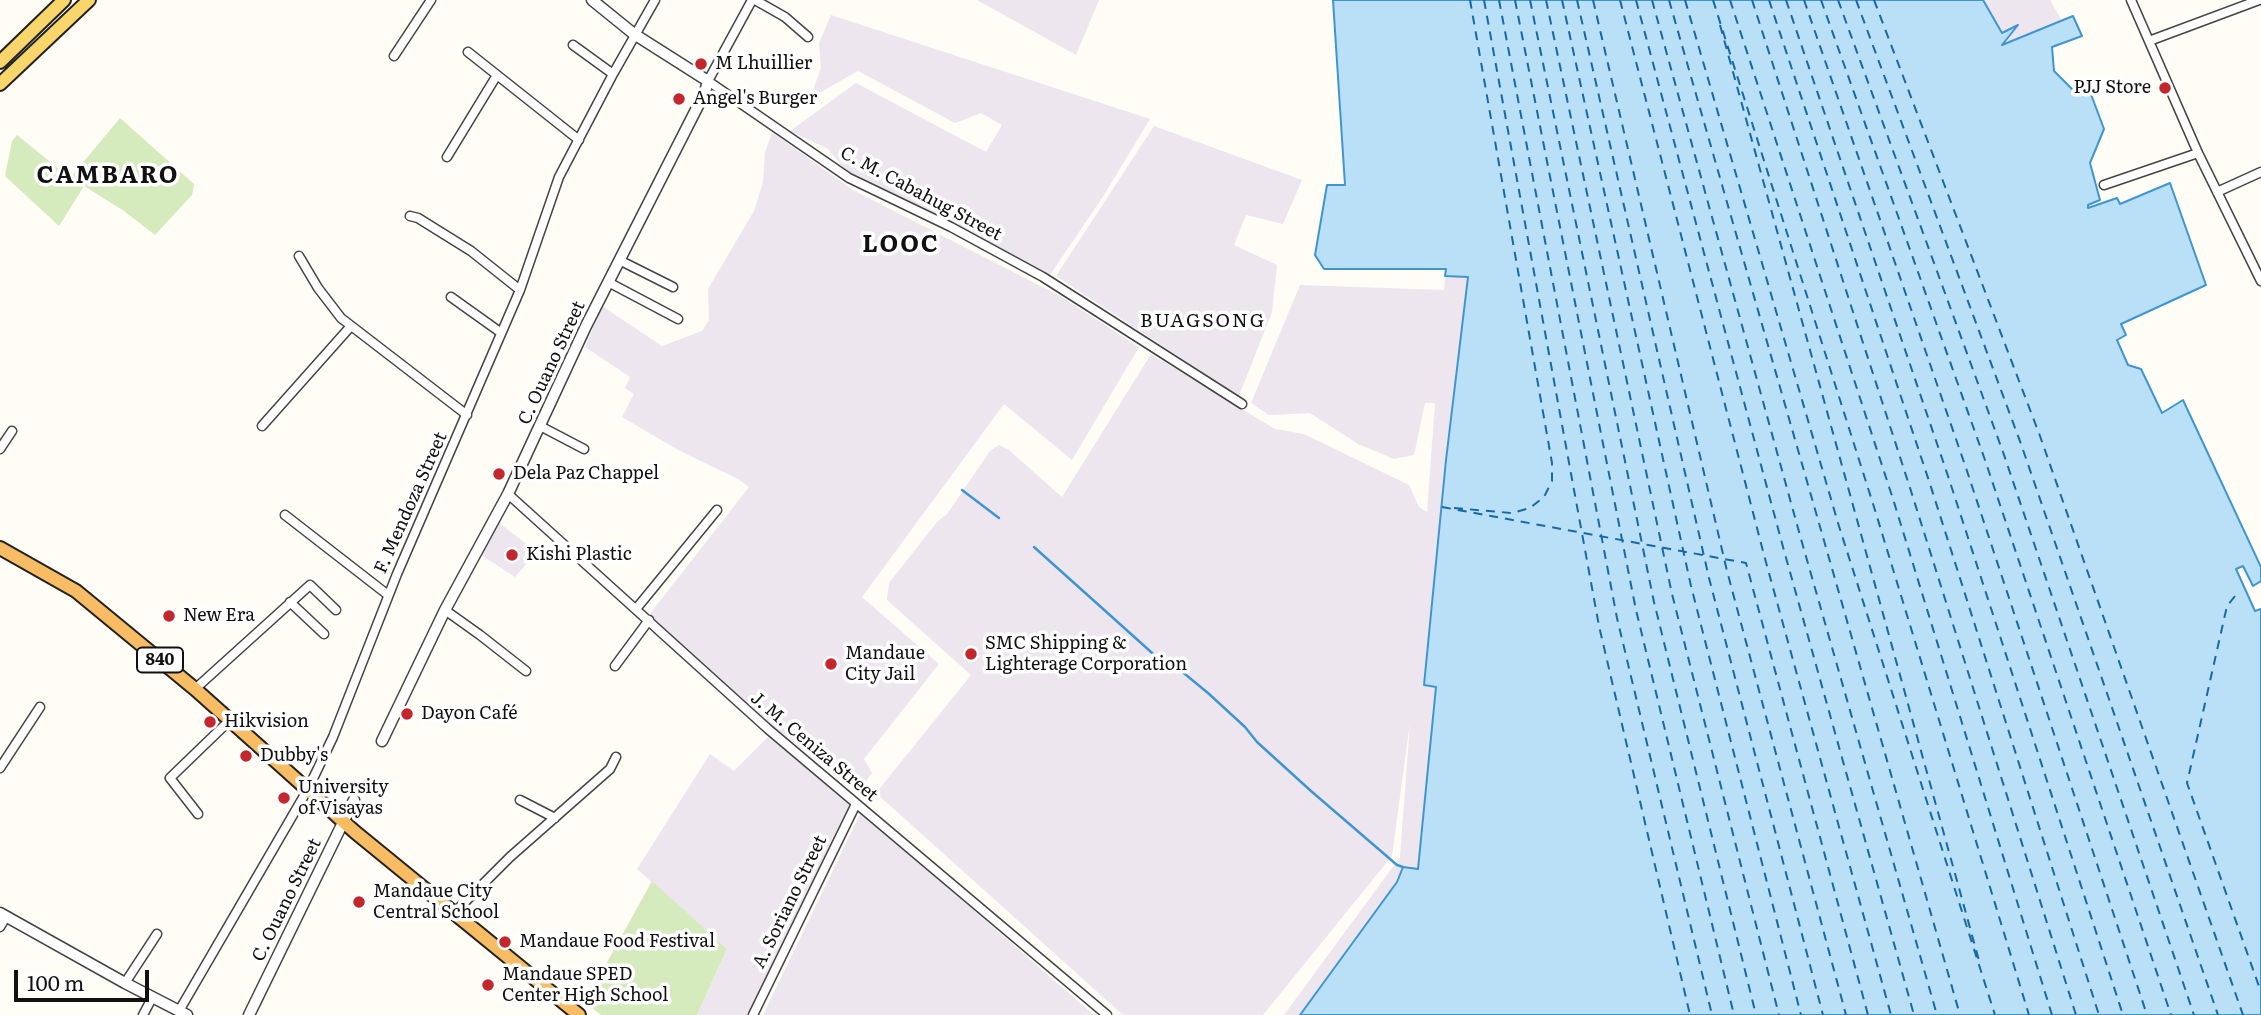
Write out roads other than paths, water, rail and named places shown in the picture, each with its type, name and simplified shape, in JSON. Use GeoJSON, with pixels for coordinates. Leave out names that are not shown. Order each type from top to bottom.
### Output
{"type":"FeatureCollection","features":[{"type":"Feature","properties":{"kind":"highway","name":"840"},"geometry":{"type":"LineString","coordinates":[[0,548],[73,589],[195,689],[343,821],[579,1015]]}},
{"type":"Feature","properties":{"kind":"main road"},"geometry":{"type":"LineString","coordinates":[[0,62],[64,0]]}},
{"type":"Feature","properties":{"kind":"main road"},"geometry":{"type":"LineString","coordinates":[[0,84],[89,0]]}},
{"type":"Feature","properties":{"kind":"street"},"geometry":{"type":"LineString","coordinates":[[394,56],[431,0]]}},
{"type":"Feature","properties":{"kind":"street","name":"C. M. Cabahug Street"},"geometry":{"type":"LineString","coordinates":[[592,0],[634,34],[708,81],[849,178],[951,227],[1043,277],[1242,404]]}},
{"type":"Feature","properties":{"kind":"street","name":"F. Mendoza Street"},"geometry":{"type":"LineString","coordinates":[[183,1013],[308,789],[333,737],[388,594],[520,290],[559,177],[634,34],[655,0]]}},
{"type":"Feature","properties":{"kind":"street"},"geometry":{"type":"LineString","coordinates":[[753,0],[785,17],[808,37]]}},
{"type":"Feature","properties":{"kind":"street","name":"C. Ouano Street"},"geometry":{"type":"LineString","coordinates":[[382,741],[445,610],[508,494],[608,282],[705,92],[708,81],[753,0]]}},
{"type":"Feature","properties":{"kind":"street"},"geometry":{"type":"LineString","coordinates":[[2131,0],[2198,153],[2261,281]]}},
{"type":"Feature","properties":{"kind":"street"},"geometry":{"type":"LineString","coordinates":[[2149,41],[2259,0]]}},
{"type":"Feature","properties":{"kind":"street"},"geometry":{"type":"LineString","coordinates":[[573,45],[613,74]]}},
{"type":"Feature","properties":{"kind":"street"},"geometry":{"type":"LineString","coordinates":[[468,52],[579,140]]}},
{"type":"Feature","properties":{"kind":"street"},"geometry":{"type":"LineString","coordinates":[[447,157],[497,75]]}},
{"type":"Feature","properties":{"kind":"street"},"geometry":{"type":"LineString","coordinates":[[2104,185],[2198,153]]}},
{"type":"Feature","properties":{"kind":"street"},"geometry":{"type":"LineString","coordinates":[[2217,192],[2261,172]]}},
{"type":"Feature","properties":{"kind":"street"},"geometry":{"type":"LineString","coordinates":[[410,216],[418,218],[471,251],[520,290]]}},
{"type":"Feature","properties":{"kind":"street"},"geometry":{"type":"LineString","coordinates":[[299,256],[318,288],[341,318],[467,415]]}},
{"type":"Feature","properties":{"kind":"street"},"geometry":{"type":"LineString","coordinates":[[619,260],[673,287]]}},
{"type":"Feature","properties":{"kind":"street"},"geometry":{"type":"LineString","coordinates":[[608,282],[678,319]]}},
{"type":"Feature","properties":{"kind":"street"},"geometry":{"type":"LineString","coordinates":[[451,297],[500,332]]}},
{"type":"Feature","properties":{"kind":"street"},"geometry":{"type":"LineString","coordinates":[[262,426],[351,325]]}},
{"type":"Feature","properties":{"kind":"street"},"geometry":{"type":"LineString","coordinates":[[540,426],[584,449]]}},
{"type":"Feature","properties":{"kind":"street"},"geometry":{"type":"LineString","coordinates":[[0,449],[12,430]]}},
{"type":"Feature","properties":{"kind":"street","name":"J. M. Ceniza Street"},"geometry":{"type":"LineString","coordinates":[[508,494],[743,708],[1107,1015]]}},
{"type":"Feature","properties":{"kind":"street"},"geometry":{"type":"LineString","coordinates":[[636,609],[717,510]]}},
{"type":"Feature","properties":{"kind":"street"},"geometry":{"type":"LineString","coordinates":[[285,515],[388,594]]}},
{"type":"Feature","properties":{"kind":"street"},"geometry":{"type":"LineString","coordinates":[[195,689],[310,585],[336,610]]}},
{"type":"Feature","properties":{"kind":"street"},"geometry":{"type":"LineString","coordinates":[[290,602],[324,634]]}},
{"type":"Feature","properties":{"kind":"street"},"geometry":{"type":"LineString","coordinates":[[445,610],[526,671]]}},
{"type":"Feature","properties":{"kind":"street"},"geometry":{"type":"LineString","coordinates":[[615,666],[649,621]]}},
{"type":"Feature","properties":{"kind":"street"},"geometry":{"type":"LineString","coordinates":[[0,768],[40,707]]}},
{"type":"Feature","properties":{"kind":"street"},"geometry":{"type":"LineString","coordinates":[[198,814],[170,778],[229,721]]}},
{"type":"Feature","properties":{"kind":"street"},"geometry":{"type":"LineString","coordinates":[[454,913],[510,858],[610,769],[616,757]]}},
{"type":"Feature","properties":{"kind":"street","name":"C. Ouano Street"},"geometry":{"type":"LineString","coordinates":[[249,1015],[354,800]]}},
{"type":"Feature","properties":{"kind":"street"},"geometry":{"type":"LineString","coordinates":[[520,800],[555,818]]}},
{"type":"Feature","properties":{"kind":"street","name":"A. Soriano Street"},"geometry":{"type":"LineString","coordinates":[[753,1015],[856,804]]}},
{"type":"Feature","properties":{"kind":"street"},"geometry":{"type":"LineString","coordinates":[[0,927],[3,915],[125,984],[183,1013]]}},
{"type":"Feature","properties":{"kind":"street"},"geometry":{"type":"LineString","coordinates":[[125,984],[157,934]]}},
{"type":"Feature","properties":{"kind":"street"},"geometry":{"type":"LineString","coordinates":[[143,1015],[152,998]]}},
{"type":"Feature","properties":{"kind":"water"},"geometry":{"type":"Polygon","coordinates":[[[1333,0],[1983,0],[2002,33],[2018,25],[2002,45],[2073,16],[2082,36],[2052,47],[2054,71],[2078,95],[2089,89],[2104,129],[2090,163],[2100,200],[2088,205],[2088,208],[2117,198],[2120,204],[2170,183],[2206,285],[2121,324],[2126,335],[2117,340],[2128,365],[2141,369],[2162,413],[2183,400],[2261,567],[2261,581],[2253,586],[2243,566],[2236,569],[2255,611],[2261,609],[2261,1015],[1300,1015],[1397,882],[1403,867],[1418,869],[1436,687],[1424,685],[1446,460],[1468,277],[1445,276],[1446,269],[1324,269],[1315,255],[1327,185],[1345,185],[1333,0]]]}},
{"type":"Feature","properties":{"kind":"waterway"},"geometry":{"type":"LineString","coordinates":[[962,490],[999,518]]}},
{"type":"Feature","properties":{"kind":"waterway"},"geometry":{"type":"LineString","coordinates":[[1034,547],[1170,669],[1180,670],[1208,693],[1311,791],[1397,865],[1403,867]]}},
{"type":"Feature","properties":{"kind":"place","name":"M Lhuillier"},"geometry":{"type":"Point","coordinates":[701,64]}},
{"type":"Feature","properties":{"kind":"place","name":"PJJ Store"},"geometry":{"type":"Point","coordinates":[2165,88]}},
{"type":"Feature","properties":{"kind":"place","name":"Angel's Burger"},"geometry":{"type":"Point","coordinates":[679,99]}},
{"type":"Feature","properties":{"kind":"place","name":"Dela Paz Chappel"},"geometry":{"type":"Point","coordinates":[499,474]}},
{"type":"Feature","properties":{"kind":"place","name":"Kishi Plastic"},"geometry":{"type":"Point","coordinates":[512,555]}},
{"type":"Feature","properties":{"kind":"place","name":"New Era"},"geometry":{"type":"Point","coordinates":[169,616]}},
{"type":"Feature","properties":{"kind":"place","name":"SMC Shipping & Lighterage Corporation"},"geometry":{"type":"Point","coordinates":[971,654]}},
{"type":"Feature","properties":{"kind":"place","name":"Mandaue City Jail"},"geometry":{"type":"Point","coordinates":[831,664]}},
{"type":"Feature","properties":{"kind":"place","name":"Dayon Café"},"geometry":{"type":"Point","coordinates":[407,714]}},
{"type":"Feature","properties":{"kind":"place","name":"Hikvision"},"geometry":{"type":"Point","coordinates":[210,722]}},
{"type":"Feature","properties":{"kind":"place","name":"Dubby's"},"geometry":{"type":"Point","coordinates":[246,756]}},
{"type":"Feature","properties":{"kind":"place","name":"University of Visayas"},"geometry":{"type":"Point","coordinates":[284,798]}},
{"type":"Feature","properties":{"kind":"place","name":"Mandaue City Central School"},"geometry":{"type":"Point","coordinates":[359,902]}},
{"type":"Feature","properties":{"kind":"place","name":"Mandaue Food Festival"},"geometry":{"type":"Point","coordinates":[505,942]}},
{"type":"Feature","properties":{"kind":"place","name":"Mandaue SPED Center High School"},"geometry":{"type":"Point","coordinates":[488,985]}},
{"type":"Feature","properties":{"kind":"district","name":"CAMBARO"},"geometry":{"type":"Point","coordinates":[108,176]}},
{"type":"Feature","properties":{"kind":"district","name":"LOOC"},"geometry":{"type":"Point","coordinates":[901,245]}},
{"type":"Feature","properties":{"kind":"district","name":"BUAGSONG"},"geometry":{"type":"Point","coordinates":[1203,321]}}]}
